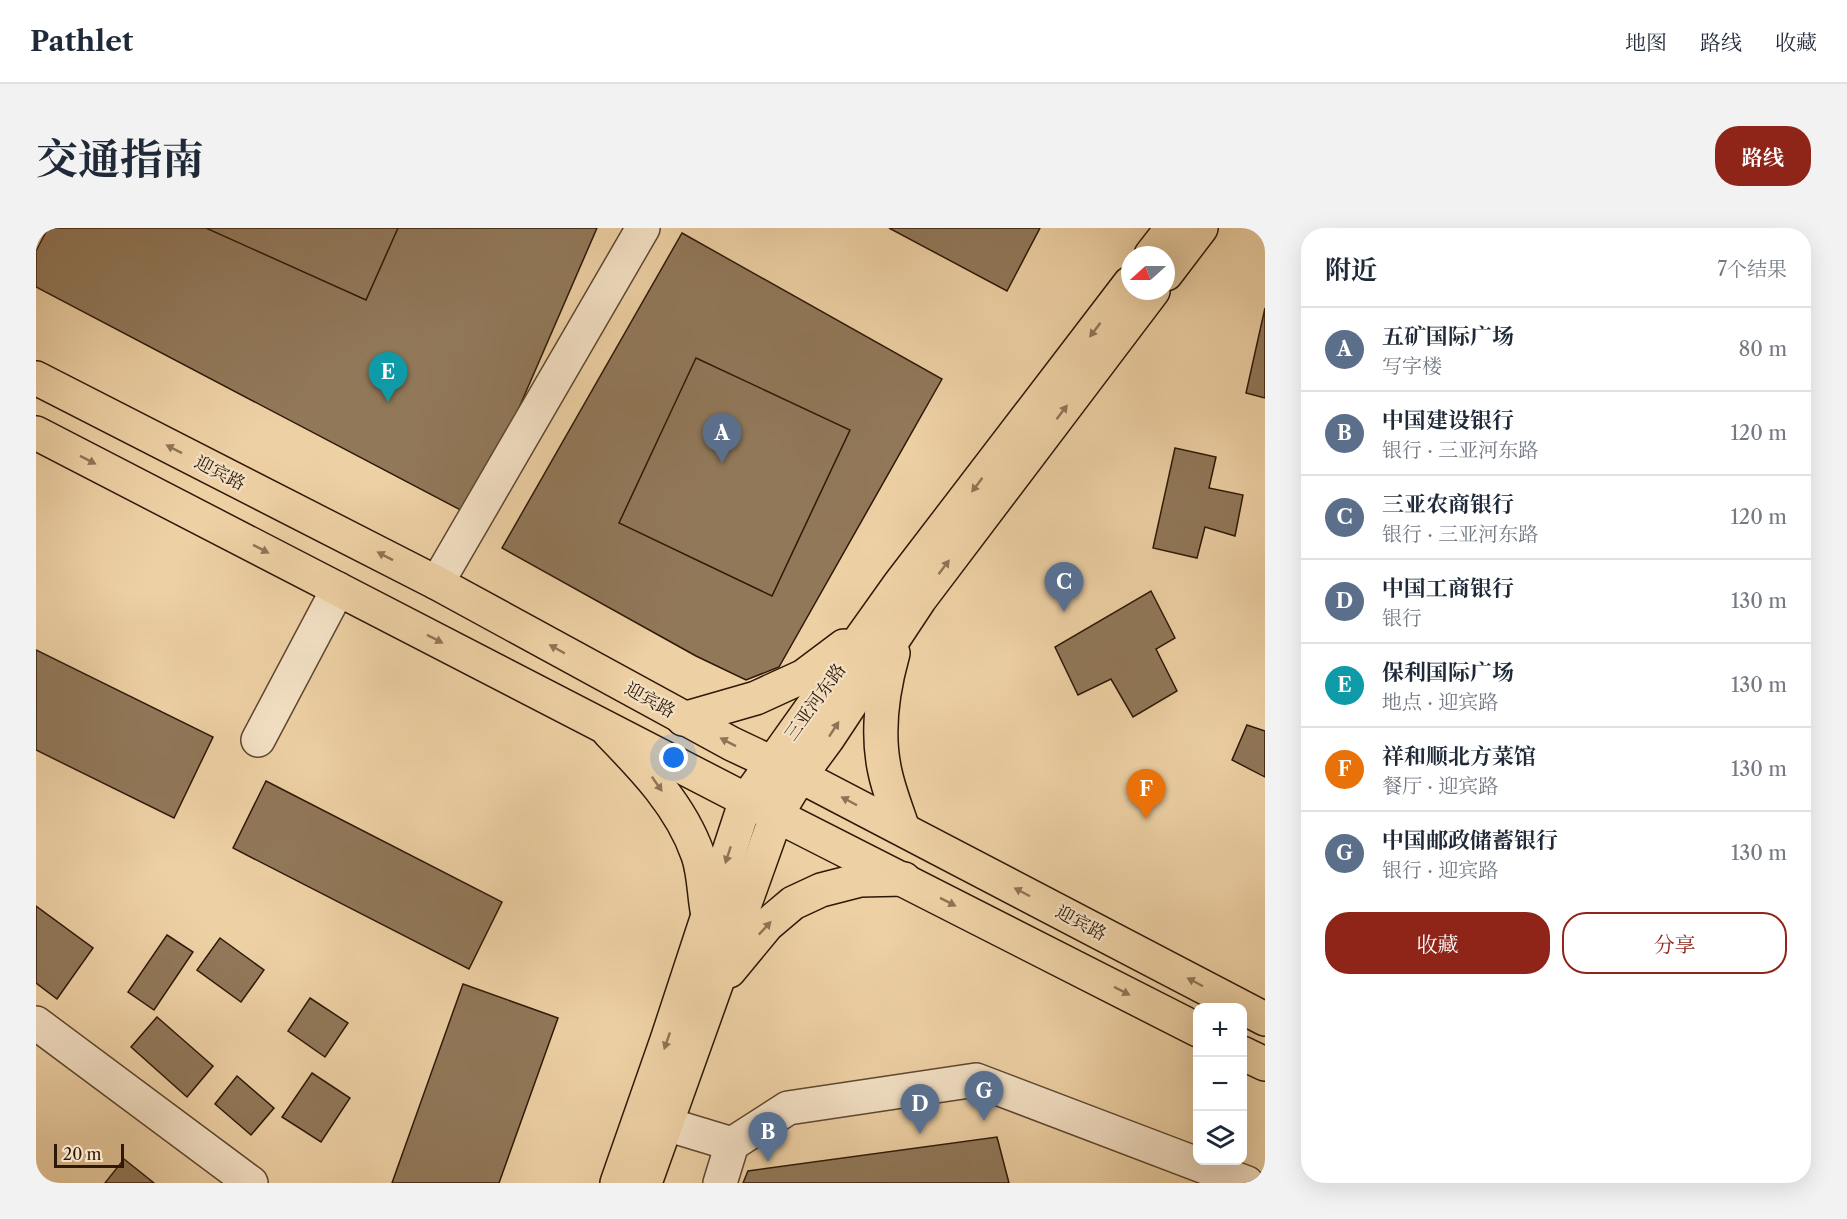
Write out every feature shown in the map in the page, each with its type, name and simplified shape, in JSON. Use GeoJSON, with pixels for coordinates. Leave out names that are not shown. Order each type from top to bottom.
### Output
{"type":"FeatureCollection","features":[{"type":"Feature","properties":{"kind":"main road"},"geometry":{"type":"LineString","coordinates":[[1158,246],[1172,228]]}},
{"type":"Feature","properties":{"kind":"main road"},"geometry":{"type":"LineString","coordinates":[[1175,262],[1201,228]]}},
{"type":"Feature","properties":{"kind":"main road","name":"三亚河东路"},"geometry":{"type":"LineString","coordinates":[[645,1183],[777,814],[800,776],[828,738],[886,626],[899,585],[1121,295]]}},
{"type":"Feature","properties":{"kind":"main road","name":"三亚河东路"},"geometry":{"type":"LineString","coordinates":[[617,1183],[746,800],[771,762],[886,626],[927,590],[1146,300]]}},
{"type":"Feature","properties":{"kind":"main road","name":"迎宾路"},"geometry":{"type":"LineString","coordinates":[[36,378],[437,583],[683,719],[800,776],[1265,1019]]}},
{"type":"Feature","properties":{"kind":"main road"},"geometry":{"type":"LineString","coordinates":[[36,433],[1193,1028]]}},
{"type":"Feature","properties":{"kind":"main road"},"geometry":{"type":"LineString","coordinates":[[683,719],[756,698],[804,676],[886,626]]}},
{"type":"Feature","properties":{"kind":"main road"},"geometry":{"type":"LineString","coordinates":[[886,626],[886,680],[879,731],[885,772],[903,830]]}},
{"type":"Feature","properties":{"kind":"main road"},"geometry":{"type":"LineString","coordinates":[[603,726],[651,776],[681,819],[699,856],[708,917]]}},
{"type":"Feature","properties":{"kind":"main road"},"geometry":{"type":"LineString","coordinates":[[714,989],[767,925],[793,903],[821,890],[860,880],[904,879]]}},
{"type":"Feature","properties":{"kind":"main road"},"geometry":{"type":"LineString","coordinates":[[1247,1055],[1265,1064]]}},
{"type":"Feature","properties":{"kind":"street"},"geometry":{"type":"LineString","coordinates":[[437,583],[643,228]]}},
{"type":"Feature","properties":{"kind":"street"},"geometry":{"type":"LineString","coordinates":[[258,740],[338,589]]}},
{"type":"Feature","properties":{"kind":"street"},"geometry":{"type":"LineString","coordinates":[[36,1023],[251,1183]]}},
{"type":"Feature","properties":{"kind":"street"},"geometry":{"type":"LineString","coordinates":[[720,1183],[732,1144],[788,1108],[976,1080],[1247,1183]]}},
{"type":"Feature","properties":{"kind":"street"},"geometry":{"type":"LineString","coordinates":[[666,1124],[732,1144]]}},
{"type":"Feature","properties":{"kind":"building"},"geometry":{"type":"Polygon","coordinates":[[[48,228],[597,228],[472,516],[36,287],[36,251],[48,228]]]}},
{"type":"Feature","properties":{"kind":"building"},"geometry":{"type":"Polygon","coordinates":[[[206,228],[398,228],[366,300],[206,228]]]}},
{"type":"Feature","properties":{"kind":"building"},"geometry":{"type":"Polygon","coordinates":[[[889,228],[1040,228],[1007,291],[889,228]]]}},
{"type":"Feature","properties":{"kind":"building"},"geometry":{"type":"Polygon","coordinates":[[[682,233],[942,379],[779,667],[746,680],[696,656],[502,548],[682,233]]]}},
{"type":"Feature","properties":{"kind":"building"},"geometry":{"type":"Polygon","coordinates":[[[1265,308],[1265,398],[1246,393],[1265,308]]]}},
{"type":"Feature","properties":{"kind":"building"},"geometry":{"type":"Polygon","coordinates":[[[696,358],[850,430],[772,596],[619,523],[696,358]]]}},
{"type":"Feature","properties":{"kind":"building"},"geometry":{"type":"Polygon","coordinates":[[[1175,448],[1216,457],[1209,488],[1243,495],[1235,536],[1205,527],[1197,558],[1153,548],[1175,448]]]}},
{"type":"Feature","properties":{"kind":"building"},"geometry":{"type":"Polygon","coordinates":[[[1151,591],[1175,638],[1156,649],[1177,691],[1133,717],[1111,679],[1078,695],[1055,647],[1151,591]]]}},
{"type":"Feature","properties":{"kind":"building"},"geometry":{"type":"Polygon","coordinates":[[[36,650],[213,737],[174,818],[36,750],[36,650]]]}},
{"type":"Feature","properties":{"kind":"building"},"geometry":{"type":"Polygon","coordinates":[[[1247,725],[1265,731],[1265,777],[1232,760],[1247,725]]]}},
{"type":"Feature","properties":{"kind":"building"},"geometry":{"type":"Polygon","coordinates":[[[266,781],[502,902],[469,969],[233,848],[266,781]]]}},
{"type":"Feature","properties":{"kind":"building"},"geometry":{"type":"Polygon","coordinates":[[[36,906],[93,948],[57,999],[36,983],[36,906]]]}},
{"type":"Feature","properties":{"kind":"building"},"geometry":{"type":"Polygon","coordinates":[[[167,935],[193,952],[154,1010],[128,992],[167,935]]]}},
{"type":"Feature","properties":{"kind":"building"},"geometry":{"type":"Polygon","coordinates":[[[220,938],[264,970],[241,1002],[197,970],[220,938]]]}},
{"type":"Feature","properties":{"kind":"building"},"geometry":{"type":"Polygon","coordinates":[[[463,984],[558,1018],[499,1183],[392,1183],[463,984]]]}},
{"type":"Feature","properties":{"kind":"building"},"geometry":{"type":"Polygon","coordinates":[[[310,998],[348,1023],[325,1057],[288,1031],[310,998]]]}},
{"type":"Feature","properties":{"kind":"building"},"geometry":{"type":"Polygon","coordinates":[[[157,1017],[213,1066],[187,1097],[131,1047],[157,1017]]]}},
{"type":"Feature","properties":{"kind":"building"},"geometry":{"type":"Polygon","coordinates":[[[312,1073],[350,1098],[321,1142],[282,1117],[312,1073]]]}},
{"type":"Feature","properties":{"kind":"building"},"geometry":{"type":"Polygon","coordinates":[[[237,1076],[274,1108],[251,1135],[215,1104],[237,1076]]]}},
{"type":"Feature","properties":{"kind":"building"},"geometry":{"type":"Polygon","coordinates":[[[997,1137],[1009,1183],[743,1183],[748,1171],[997,1137]]]}},
{"type":"Feature","properties":{"kind":"building"},"geometry":{"type":"Polygon","coordinates":[[[124,1159],[154,1183],[105,1183],[124,1159]]]}},
{"type":"Feature","properties":{"kind":"place","name":"保利国际广场"},"geometry":{"type":"Point","coordinates":[388,402]}},
{"type":"Feature","properties":{"kind":"place","name":"五矿国际广场"},"geometry":{"type":"Point","coordinates":[722,463]}},
{"type":"Feature","properties":{"kind":"place","name":"三亚农商银行"},"geometry":{"type":"Point","coordinates":[1064,612]}},
{"type":"Feature","properties":{"kind":"place","name":"祥和顺北方菜馆"},"geometry":{"type":"Point","coordinates":[1146,819]}},
{"type":"Feature","properties":{"kind":"place","name":"中国邮政储蓄银行"},"geometry":{"type":"Point","coordinates":[984,1121]}},
{"type":"Feature","properties":{"kind":"place","name":"中国工商银行"},"geometry":{"type":"Point","coordinates":[920,1134]}},
{"type":"Feature","properties":{"kind":"place","name":"中国建设银行"},"geometry":{"type":"Point","coordinates":[768,1162]}}]}
